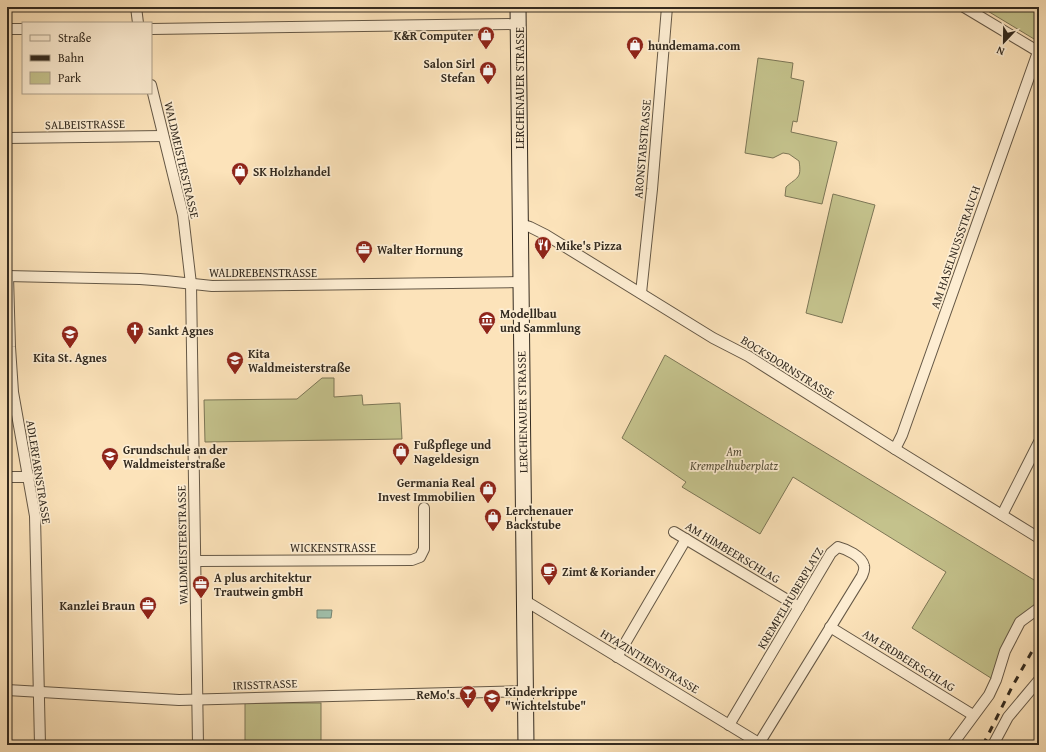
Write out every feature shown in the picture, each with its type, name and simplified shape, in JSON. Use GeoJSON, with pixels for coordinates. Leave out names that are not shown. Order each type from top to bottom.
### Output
{"type":"FeatureCollection","features":[{"type":"Feature","properties":{"kind":"main road","name":"LERCHENAUER STRASSE"},"geometry":{"type":"LineString","coordinates":[[518,7],[526,745]]}},
{"type":"Feature","properties":{"kind":"street"},"geometry":{"type":"LineString","coordinates":[[136,7],[138,22]]}},
{"type":"Feature","properties":{"kind":"street","name":"ARONSTABSTRASSE"},"geometry":{"type":"LineString","coordinates":[[641,294],[652,189],[667,7]]}},
{"type":"Feature","properties":{"kind":"street"},"geometry":{"type":"LineString","coordinates":[[964,7],[1038,52]]}},
{"type":"Feature","properties":{"kind":"street"},"geometry":{"type":"LineString","coordinates":[[152,29],[518,24]]}},
{"type":"Feature","properties":{"kind":"street"},"geometry":{"type":"LineString","coordinates":[[7,29],[22,29]]}},
{"type":"Feature","properties":{"kind":"street","name":"AM HASELNUSSSTRAUCH"},"geometry":{"type":"LineString","coordinates":[[895,449],[905,428],[1038,52]]}},
{"type":"Feature","properties":{"kind":"street","name":"WALDMEISTERSTRASSE"},"geometry":{"type":"LineString","coordinates":[[152,90],[162,136],[183,215],[191,284],[196,561],[196,699],[198,745]]}},
{"type":"Feature","properties":{"kind":"street","name":"SALBEISTRASSE"},"geometry":{"type":"LineString","coordinates":[[7,138],[162,136]]}},
{"type":"Feature","properties":{"kind":"street","name":"BOCKSDORNSTRASSE"},"geometry":{"type":"LineString","coordinates":[[520,224],[546,235],[713,338],[748,356],[1039,538]]}},
{"type":"Feature","properties":{"kind":"street","name":"WALDREBENSTRASSE"},"geometry":{"type":"LineString","coordinates":[[7,276],[140,279],[223,286],[520,282]]}},
{"type":"Feature","properties":{"kind":"street","name":"ADLERFARNSTRASSE"},"geometry":{"type":"LineString","coordinates":[[7,276],[10,391],[29,477],[35,516],[40,745]]}},
{"type":"Feature","properties":{"kind":"street"},"geometry":{"type":"LineString","coordinates":[[1002,515],[1039,442]]}},
{"type":"Feature","properties":{"kind":"street"},"geometry":{"type":"LineString","coordinates":[[7,477],[29,477]]}},
{"type":"Feature","properties":{"kind":"street","name":"WICKENSTRASSE"},"geometry":{"type":"LineString","coordinates":[[196,561],[412,560],[420,557],[424,549],[424,508]]}},
{"type":"Feature","properties":{"kind":"street","name":"AM HIMBEERSCHLAG"},"geometry":{"type":"LineString","coordinates":[[674,532],[799,607]]}},
{"type":"Feature","properties":{"kind":"street"},"geometry":{"type":"LineString","coordinates":[[617,657],[686,539]]}},
{"type":"Feature","properties":{"kind":"street","name":"KREMPELHUBERPLATZ"},"geometry":{"type":"LineString","coordinates":[[729,725],[831,553],[838,547],[844,548],[862,561],[865,568],[862,576],[760,744]]}},
{"type":"Feature","properties":{"kind":"street","name":"HYAZINTHENSTRASSE"},"geometry":{"type":"LineString","coordinates":[[524,600],[760,744]]}},
{"type":"Feature","properties":{"kind":"street"},"geometry":{"type":"LineString","coordinates":[[952,745],[989,695],[996,680],[1005,650],[1020,622],[1039,608]]}},
{"type":"Feature","properties":{"kind":"street","name":"AM ERDBEERSCHLAG"},"geometry":{"type":"LineString","coordinates":[[830,627],[973,715]]}},
{"type":"Feature","properties":{"kind":"street"},"geometry":{"type":"LineString","coordinates":[[993,745],[1008,717],[1039,680]]}},
{"type":"Feature","properties":{"kind":"street","name":"IRISSTRASSE"},"geometry":{"type":"LineString","coordinates":[[7,690],[180,700],[525,691]]}},
{"type":"Feature","properties":{"kind":"green space"},"geometry":{"type":"Polygon","coordinates":[[[981,7],[1039,7],[1039,42],[981,7]]]}},
{"type":"Feature","properties":{"kind":"green space"},"geometry":{"type":"Polygon","coordinates":[[[758,58],[793,63],[791,78],[804,81],[797,122],[793,121],[791,132],[837,142],[822,204],[785,196],[786,187],[798,177],[800,171],[799,161],[789,154],[783,153],[773,158],[745,153],[758,58]]]}},
{"type":"Feature","properties":{"kind":"green space"},"geometry":{"type":"Polygon","coordinates":[[[833,194],[875,205],[842,323],[806,313],[833,194]]]}},
{"type":"Feature","properties":{"kind":"green space","name":"Am Krempelhuberplatz"},"geometry":{"type":"Polygon","coordinates":[[[665,355],[1039,583],[1039,611],[1022,623],[994,680],[912,628],[946,572],[793,477],[760,534],[682,487],[686,482],[622,438],[665,355]]]}},
{"type":"Feature","properties":{"kind":"green space"},"geometry":{"type":"Polygon","coordinates":[[[322,378],[334,378],[334,397],[362,395],[363,405],[400,403],[402,439],[205,442],[204,400],[297,399],[322,378]]]}},
{"type":"Feature","properties":{"kind":"green space"},"geometry":{"type":"Polygon","coordinates":[[[245,703],[321,703],[321,745],[245,745],[245,703]]]}},
{"type":"Feature","properties":{"kind":"shaded area"},"geometry":{"type":"Polygon","coordinates":[[[317,610],[332,610],[331,618],[317,618],[317,610]]]}},
{"type":"Feature","properties":{"kind":"railway"},"geometry":{"type":"LineString","coordinates":[[983,745],[1012,687],[1039,639]]}},
{"type":"Feature","properties":{"kind":"place","name":"K&R Computer"},"geometry":{"type":"Point","coordinates":[486,50]}},
{"type":"Feature","properties":{"kind":"place","name":"hundemama.com"},"geometry":{"type":"Point","coordinates":[635,60]}},
{"type":"Feature","properties":{"kind":"place","name":"Salon Sirl Stefan"},"geometry":{"type":"Point","coordinates":[488,85]}},
{"type":"Feature","properties":{"kind":"place","name":"SK Holzhandel"},"geometry":{"type":"Point","coordinates":[240,186]}},
{"type":"Feature","properties":{"kind":"place","name":"Mike's Pizza"},"geometry":{"type":"Point","coordinates":[543,260]}},
{"type":"Feature","properties":{"kind":"place","name":"Walter Hornung"},"geometry":{"type":"Point","coordinates":[364,264]}},
{"type":"Feature","properties":{"kind":"place","name":"Modellbau und Sammlung"},"geometry":{"type":"Point","coordinates":[487,335]}},
{"type":"Feature","properties":{"kind":"place","name":"Sankt Agnes"},"geometry":{"type":"Point","coordinates":[135,345]}},
{"type":"Feature","properties":{"kind":"place","name":"Kita St. Agnes"},"geometry":{"type":"Point","coordinates":[70,349]}},
{"type":"Feature","properties":{"kind":"place","name":"Kita Waldmeisterstraße"},"geometry":{"type":"Point","coordinates":[235,375]}},
{"type":"Feature","properties":{"kind":"place","name":"Fußpflege und Nageldesign"},"geometry":{"type":"Point","coordinates":[401,466]}},
{"type":"Feature","properties":{"kind":"place","name":"Grundschule an der Waldmeisterstraße"},"geometry":{"type":"Point","coordinates":[110,471]}},
{"type":"Feature","properties":{"kind":"place","name":"Germania Real Invest Immobilien"},"geometry":{"type":"Point","coordinates":[488,504]}},
{"type":"Feature","properties":{"kind":"place","name":"Lerchenauer Backstube"},"geometry":{"type":"Point","coordinates":[493,532]}},
{"type":"Feature","properties":{"kind":"place","name":"Zimt & Koriander"},"geometry":{"type":"Point","coordinates":[549,586]}},
{"type":"Feature","properties":{"kind":"place","name":"A plus architektur Trautwein gmbH"},"geometry":{"type":"Point","coordinates":[201,599]}},
{"type":"Feature","properties":{"kind":"place","name":"Kanzlei Braun"},"geometry":{"type":"Point","coordinates":[148,620]}},
{"type":"Feature","properties":{"kind":"place","name":"ReMo's"},"geometry":{"type":"Point","coordinates":[468,709]}},
{"type":"Feature","properties":{"kind":"place","name":"Kinderkrippe \"Wichtelstube\""},"geometry":{"type":"Point","coordinates":[492,713]}}]}
